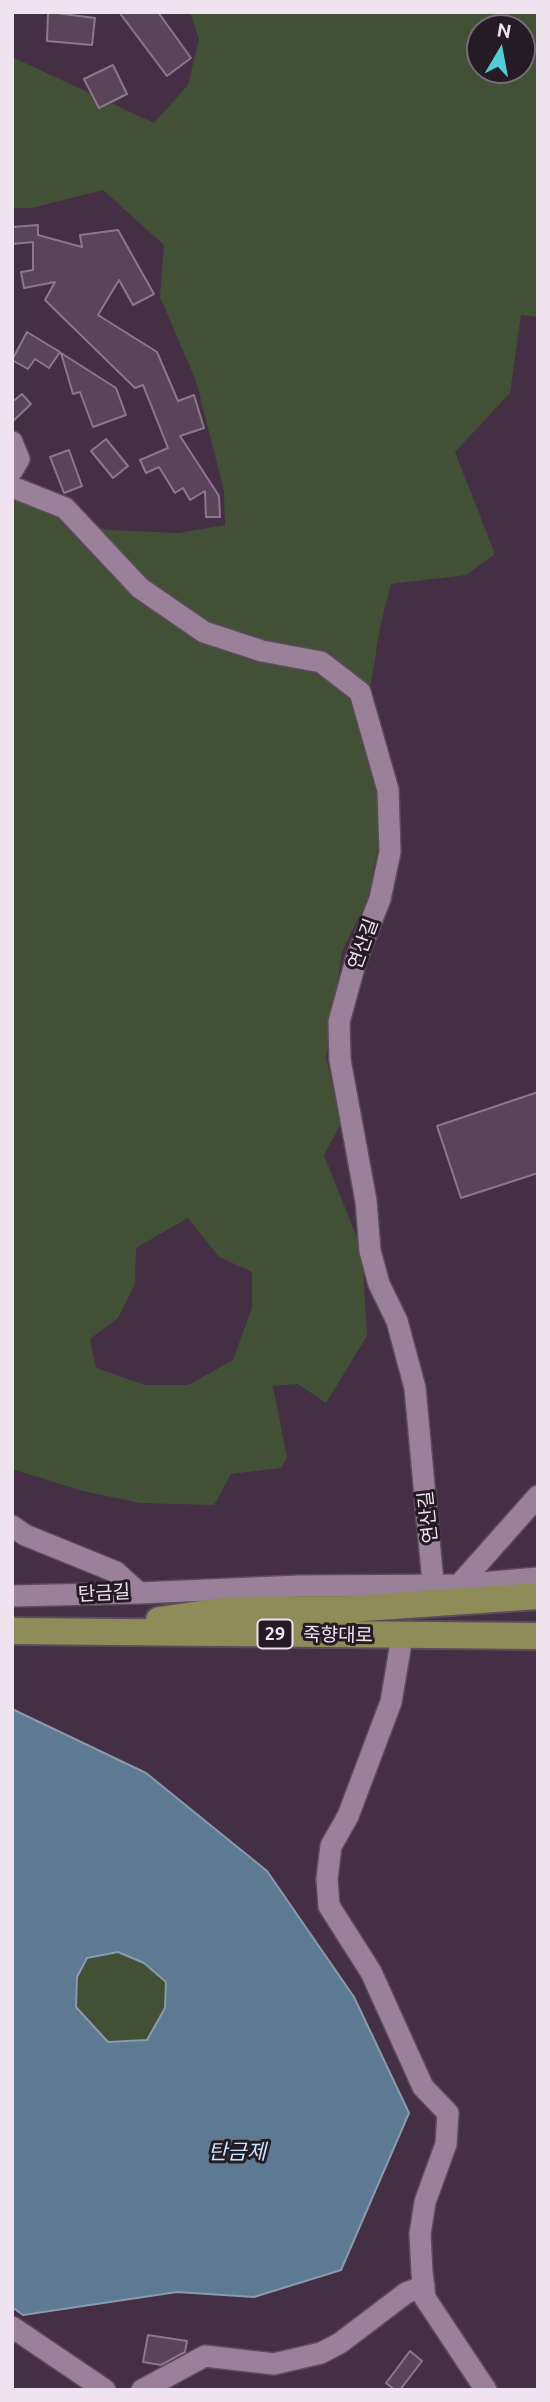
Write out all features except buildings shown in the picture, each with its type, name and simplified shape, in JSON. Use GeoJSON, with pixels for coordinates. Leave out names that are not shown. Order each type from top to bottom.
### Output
{"type":"FeatureCollection","features":[{"type":"Feature","properties":{"kind":"main road"},"geometry":{"type":"LineString","coordinates":[[83,1632],[227,1610],[349,1609],[435,1594],[538,1596]]}},
{"type":"Feature","properties":{"kind":"main road","name":"죽향대로"},"geometry":{"type":"LineString","coordinates":[[12,1631],[402,1637],[538,1636]]}},
{"type":"Feature","properties":{"kind":"street"},"geometry":{"type":"LineString","coordinates":[[12,442],[19,459],[12,471]]}},
{"type":"Feature","properties":{"kind":"street","name":"연산길"},"geometry":{"type":"LineString","coordinates":[[12,487],[65,508],[140,588],[204,632],[262,651],[321,662],[360,692],[388,790],[390,852],[380,899],[356,960],[339,1022],[340,1060],[366,1201],[370,1251],[379,1284],[397,1321],[415,1388],[435,1594]]}},
{"type":"Feature","properties":{"kind":"street"},"geometry":{"type":"LineString","coordinates":[[459,1586],[538,1496]]}},
{"type":"Feature","properties":{"kind":"street","name":"탄금길"},"geometry":{"type":"LineString","coordinates":[[12,1526],[25,1535],[116,1572],[139,1593]]}},
{"type":"Feature","properties":{"kind":"street"},"geometry":{"type":"LineString","coordinates":[[139,1593],[435,1594],[459,1586],[538,1578]]}},
{"type":"Feature","properties":{"kind":"street","name":"탄금길"},"geometry":{"type":"LineString","coordinates":[[12,1596],[139,1593]]}},
{"type":"Feature","properties":{"kind":"street"},"geometry":{"type":"LineString","coordinates":[[402,1637],[391,1702],[348,1816],[331,1846],[327,1879],[329,1906],[370,1972],[423,2087],[448,2113],[446,2144],[425,2202],[420,2234],[425,2298],[486,2390]]}},
{"type":"Feature","properties":{"kind":"street"},"geometry":{"type":"LineString","coordinates":[[142,2390],[205,2356],[274,2364],[321,2353],[340,2343],[406,2293],[424,2286]]}},
{"type":"Feature","properties":{"kind":"street"},"geometry":{"type":"LineString","coordinates":[[12,2327],[105,2390]]}},
{"type":"Feature","properties":{"kind":"green space"},"geometry":{"type":"Polygon","coordinates":[[[190,12],[538,12],[538,317],[521,315],[510,393],[455,452],[495,554],[466,575],[391,584],[380,627],[370,690],[380,838],[368,898],[342,952],[326,1058],[341,1124],[324,1155],[362,1250],[367,1336],[326,1403],[298,1384],[273,1386],[287,1458],[281,1468],[231,1474],[214,1505],[140,1503],[83,1491],[12,1469],[12,498],[36,502],[107,530],[179,533],[225,525],[224,491],[196,381],[160,297],[164,245],[103,190],[32,208],[12,208],[12,57],[154,123],[188,85],[199,39],[190,12]],[[188,1218],[136,1248],[135,1284],[118,1318],[90,1339],[96,1368],[145,1385],[188,1385],[233,1360],[252,1308],[252,1272],[219,1257],[188,1218]]]}},
{"type":"Feature","properties":{"kind":"green space"},"geometry":{"type":"Polygon","coordinates":[[[118,1952],[144,1963],[166,1982],[165,2008],[148,2040],[108,2042],[76,2007],[77,1977],[87,1958],[118,1952]]]}},
{"type":"Feature","properties":{"kind":"water","name":"탄금제"},"geometry":{"type":"Polygon","coordinates":[[[12,1709],[146,1773],[267,1871],[354,1997],[409,2113],[341,2270],[254,2297],[177,2292],[23,2315],[12,2307],[12,1709]],[[118,1952],[87,1958],[77,1977],[76,2007],[108,2042],[147,2040],[165,2008],[166,1982],[144,1963],[118,1952]]]}}]}
